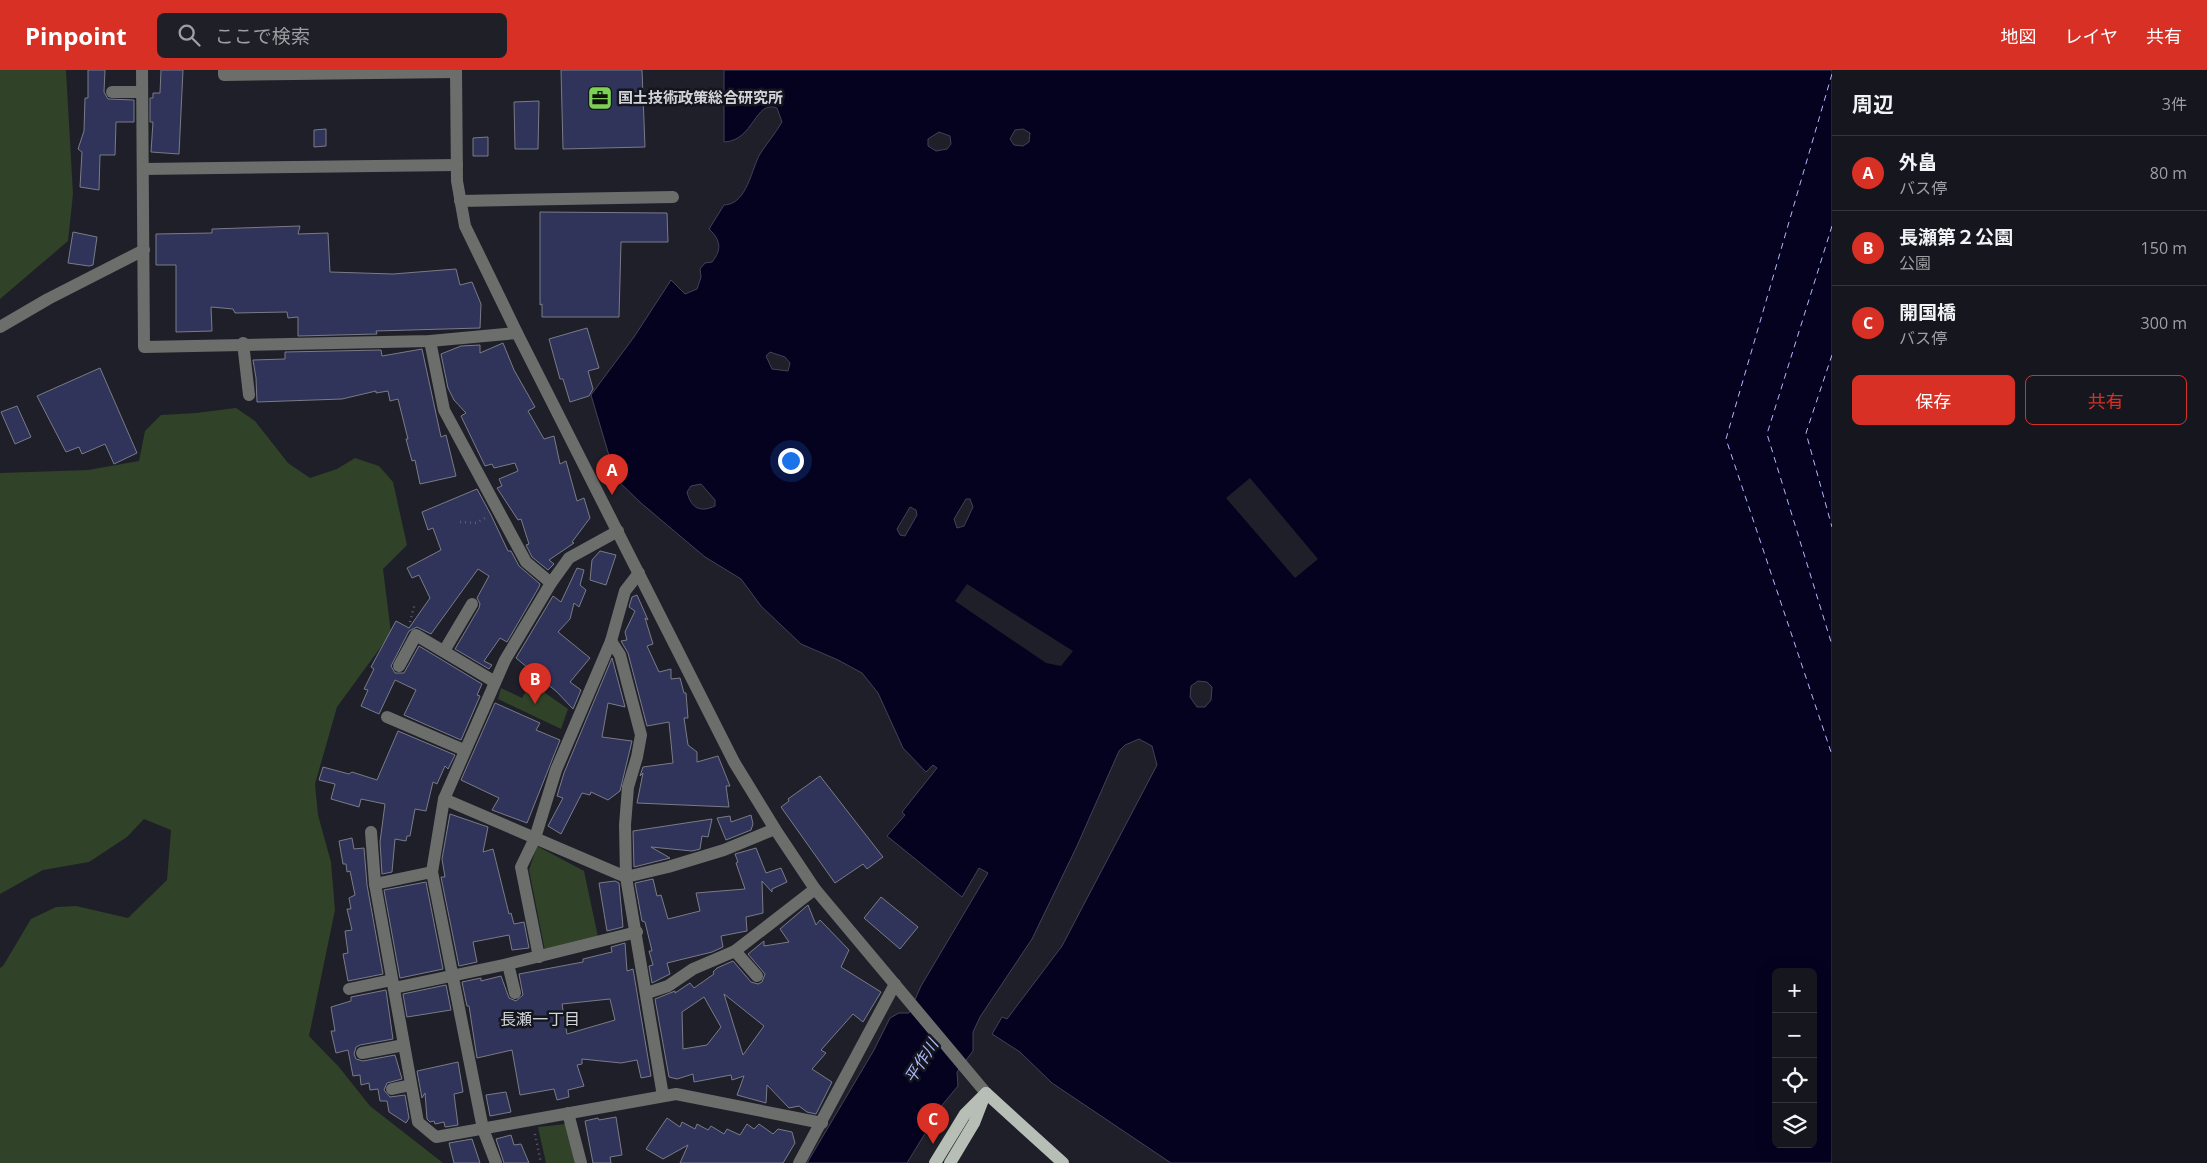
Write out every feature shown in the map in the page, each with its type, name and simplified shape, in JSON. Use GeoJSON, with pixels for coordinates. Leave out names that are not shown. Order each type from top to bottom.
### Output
{"type":"FeatureCollection","features":[{"type":"Feature","properties":{"kind":"main road"},"geometry":{"type":"LineString","coordinates":[[934,1163],[965,1114],[986,1093]]}},
{"type":"Feature","properties":{"kind":"main road"},"geometry":{"type":"LineString","coordinates":[[950,1163],[974,1123],[986,1093]]}},
{"type":"Feature","properties":{"kind":"main road"},"geometry":{"type":"LineString","coordinates":[[986,1093],[1063,1163]]}},
{"type":"Feature","properties":{"kind":"street"},"geometry":{"type":"LineString","coordinates":[[142,70],[144,347],[243,343],[430,341],[517,333]]}},
{"type":"Feature","properties":{"kind":"street"},"geometry":{"type":"LineString","coordinates":[[224,70],[224,75],[456,71],[457,165],[460,201],[465,226],[517,333],[734,762],[815,889],[986,1093]]}},
{"type":"Feature","properties":{"kind":"street"},"geometry":{"type":"LineString","coordinates":[[112,92],[142,92]]}},
{"type":"Feature","properties":{"kind":"street"},"geometry":{"type":"LineString","coordinates":[[143,169],[457,165]]}},
{"type":"Feature","properties":{"kind":"street"},"geometry":{"type":"LineString","coordinates":[[460,201],[673,197]]}},
{"type":"Feature","properties":{"kind":"street"},"geometry":{"type":"LineString","coordinates":[[0,327],[48,299],[144,250]]}},
{"type":"Feature","properties":{"kind":"street"},"geometry":{"type":"LineString","coordinates":[[430,341],[444,410],[526,562],[551,583]]}},
{"type":"Feature","properties":{"kind":"street"},"geometry":{"type":"LineString","coordinates":[[243,343],[249,395]]}},
{"type":"Feature","properties":{"kind":"street"},"geometry":{"type":"LineString","coordinates":[[496,1163],[482,1129],[432,872],[444,800],[464,750],[505,660],[551,583],[569,558],[618,531]]}},
{"type":"Feature","properties":{"kind":"street"},"geometry":{"type":"LineString","coordinates":[[539,957],[521,867],[535,838],[556,770],[610,641],[625,591],[639,573]]}},
{"type":"Feature","properties":{"kind":"street"},"geometry":{"type":"LineString","coordinates":[[444,651],[472,604]]}},
{"type":"Feature","properties":{"kind":"street"},"geometry":{"type":"LineString","coordinates":[[399,666],[416,634],[495,682]]}},
{"type":"Feature","properties":{"kind":"street"},"geometry":{"type":"LineString","coordinates":[[610,641],[620,655],[641,735],[628,787],[626,877],[637,932],[663,1096]]}},
{"type":"Feature","properties":{"kind":"street"},"geometry":{"type":"LineString","coordinates":[[387,717],[464,750]]}},
{"type":"Feature","properties":{"kind":"street"},"geometry":{"type":"LineString","coordinates":[[444,800],[626,877],[724,850],[775,829]]}},
{"type":"Feature","properties":{"kind":"street"},"geometry":{"type":"LineString","coordinates":[[370,832],[375,884],[418,1122],[436,1137],[676,1094],[822,1123]]}},
{"type":"Feature","properties":{"kind":"street"},"geometry":{"type":"LineString","coordinates":[[375,884],[432,872]]}},
{"type":"Feature","properties":{"kind":"street"},"geometry":{"type":"LineString","coordinates":[[647,993],[668,986],[693,969],[735,951],[815,889]]}},
{"type":"Feature","properties":{"kind":"street"},"geometry":{"type":"LineString","coordinates":[[349,989],[453,976],[539,957],[637,932]]}},
{"type":"Feature","properties":{"kind":"street"},"geometry":{"type":"LineString","coordinates":[[735,951],[757,976]]}},
{"type":"Feature","properties":{"kind":"street"},"geometry":{"type":"LineString","coordinates":[[508,964],[515,994]]}},
{"type":"Feature","properties":{"kind":"street"},"geometry":{"type":"LineString","coordinates":[[799,1163],[895,984]]}},
{"type":"Feature","properties":{"kind":"street"},"geometry":{"type":"LineString","coordinates":[[362,1054],[404,1045]]}},
{"type":"Feature","properties":{"kind":"street"},"geometry":{"type":"LineString","coordinates":[[392,1089],[411,1085]]}},
{"type":"Feature","properties":{"kind":"street"},"geometry":{"type":"LineString","coordinates":[[568,1113],[581,1163]]}},
{"type":"Feature","properties":{"kind":"path"},"geometry":{"type":"LineString","coordinates":[[460,522],[476,523],[498,512]]}},
{"type":"Feature","properties":{"kind":"path"},"geometry":{"type":"LineString","coordinates":[[532,1120],[541,1163]]}},
{"type":"Feature","properties":{"kind":"green space"},"geometry":{"type":"Polygon","coordinates":[[[0,70],[66,70],[73,194],[68,241],[0,299],[0,70]]]}},
{"type":"Feature","properties":{"kind":"green space"},"geometry":{"type":"Polygon","coordinates":[[[236,408],[255,421],[288,463],[310,478],[337,469],[355,458],[379,466],[393,482],[407,545],[383,569],[391,633],[337,707],[315,784],[318,815],[331,862],[335,910],[309,1036],[339,1067],[370,1106],[443,1163],[0,1163],[0,968],[31,919],[56,907],[76,906],[128,918],[167,880],[171,830],[144,819],[127,837],[89,862],[43,870],[0,894],[0,473],[88,470],[139,461],[145,431],[161,415],[236,408]]]}},
{"type":"Feature","properties":{"kind":"green space"},"geometry":{"type":"Polygon","coordinates":[[[531,683],[568,709],[561,729],[498,699],[501,688],[522,698],[531,683]]]}},
{"type":"Feature","properties":{"kind":"green space"},"geometry":{"type":"Polygon","coordinates":[[[537,846],[584,871],[598,937],[545,951],[529,870],[537,846]]]}},
{"type":"Feature","properties":{"kind":"green space"},"geometry":{"type":"Polygon","coordinates":[[[565,1124],[576,1163],[546,1163],[538,1127],[565,1124]]]}},
{"type":"Feature","properties":{"kind":"water","name":"平作川"},"geometry":{"type":"Polygon","coordinates":[[[724,70],[1832,70],[1832,1163],[1171,1163],[1052,1083],[1020,1052],[992,1034],[1002,1017],[1007,1019],[1062,946],[1157,765],[1152,746],[1139,739],[1125,745],[1119,751],[1077,846],[1032,939],[980,1017],[973,1032],[973,1051],[957,1072],[958,1086],[943,1104],[907,1163],[807,1163],[874,1050],[890,1018],[899,1013],[909,1013],[921,986],[988,873],[979,868],[962,897],[887,836],[905,815],[902,812],[937,768],[933,765],[926,772],[903,748],[878,693],[862,673],[801,644],[761,606],[741,579],[705,557],[641,503],[616,479],[591,395],[634,337],[671,280],[685,294],[697,289],[701,277],[700,269],[705,263],[712,262],[719,249],[716,237],[709,229],[724,205],[738,199],[748,184],[760,154],[782,122],[777,108],[770,107],[764,109],[742,135],[734,140],[724,142],[724,70]],[[1023,129],[1015,130],[1010,139],[1014,145],[1023,146],[1029,142],[1030,133],[1023,129]],[[939,132],[928,139],[928,146],[936,151],[947,149],[951,144],[950,136],[939,132]],[[770,352],[766,356],[772,369],[788,371],[790,363],[785,357],[770,352]],[[701,484],[691,486],[687,492],[691,502],[697,508],[705,509],[715,506],[715,500],[701,484]],[[966,499],[954,519],[957,528],[964,526],[973,507],[970,499],[966,499]],[[910,507],[897,529],[900,535],[905,536],[917,515],[916,510],[910,507]],[[1198,681],[1191,686],[1190,697],[1197,707],[1205,707],[1211,700],[1212,687],[1207,682],[1198,681]]]}},
{"type":"Feature","properties":{"kind":"pier"},"geometry":{"type":"Polygon","coordinates":[[[1250,478],[1318,559],[1295,578],[1226,498],[1250,478]]]}},
{"type":"Feature","properties":{"kind":"pier"},"geometry":{"type":"Polygon","coordinates":[[[967,584],[1073,651],[1061,666],[1046,663],[955,601],[967,584]]]}},
{"type":"Feature","properties":{"kind":"building"},"geometry":{"type":"Polygon","coordinates":[[[88,70],[105,70],[104,92],[108,99],[134,100],[134,122],[116,122],[115,155],[100,155],[99,190],[80,187],[82,152],[78,149],[84,131],[85,98],[88,98],[88,70]]]}},
{"type":"Feature","properties":{"kind":"building"},"geometry":{"type":"Polygon","coordinates":[[[161,70],[183,70],[179,154],[151,152],[153,122],[150,122],[150,98],[153,98],[153,93],[160,93],[161,70]]]}},
{"type":"Feature","properties":{"kind":"building"},"geometry":{"type":"Polygon","coordinates":[[[561,70],[642,70],[645,147],[563,149],[561,70]]]}},
{"type":"Feature","properties":{"kind":"building"},"geometry":{"type":"Polygon","coordinates":[[[539,101],[538,149],[515,149],[514,102],[539,101]]]}},
{"type":"Feature","properties":{"kind":"building"},"geometry":{"type":"Polygon","coordinates":[[[326,129],[326,146],[314,147],[314,130],[326,129]]]}},
{"type":"Feature","properties":{"kind":"building"},"geometry":{"type":"Polygon","coordinates":[[[488,137],[488,156],[473,156],[473,138],[488,137]]]}},
{"type":"Feature","properties":{"kind":"building"},"geometry":{"type":"Polygon","coordinates":[[[540,212],[667,213],[668,242],[621,242],[619,317],[542,317],[542,304],[540,305],[540,212]]]}},
{"type":"Feature","properties":{"kind":"building"},"geometry":{"type":"Polygon","coordinates":[[[300,226],[298,234],[328,233],[330,272],[393,274],[456,269],[460,285],[472,282],[481,304],[480,328],[376,331],[377,334],[298,336],[298,317],[288,318],[287,312],[235,313],[233,309],[211,307],[212,331],[176,332],[176,265],[156,265],[156,234],[212,233],[212,229],[300,226]]]}},
{"type":"Feature","properties":{"kind":"building"},"geometry":{"type":"Polygon","coordinates":[[[73,232],[97,237],[93,265],[68,263],[73,232]]]}},
{"type":"Feature","properties":{"kind":"building"},"geometry":{"type":"Polygon","coordinates":[[[587,328],[599,368],[588,371],[593,389],[589,396],[570,402],[563,379],[560,379],[549,339],[587,328]]]}},
{"type":"Feature","properties":{"kind":"building"},"geometry":{"type":"Polygon","coordinates":[[[503,343],[514,370],[535,407],[528,411],[544,439],[554,436],[560,464],[566,461],[577,501],[584,498],[590,518],[572,542],[574,543],[549,560],[554,564],[548,570],[532,557],[526,545],[529,544],[521,519],[518,520],[497,488],[502,486],[499,479],[518,471],[515,463],[494,468],[492,464],[485,466],[461,416],[466,413],[454,400],[448,388],[441,354],[461,346],[480,345],[480,353],[503,343]]]}},
{"type":"Feature","properties":{"kind":"building"},"geometry":{"type":"Polygon","coordinates":[[[422,349],[441,437],[446,435],[456,476],[420,484],[415,460],[412,461],[406,439],[408,439],[398,399],[390,401],[388,391],[376,393],[376,391],[342,399],[257,402],[253,360],[285,359],[285,352],[381,350],[382,356],[422,349]]]}},
{"type":"Feature","properties":{"kind":"building"},"geometry":{"type":"Polygon","coordinates":[[[100,368],[137,453],[114,464],[105,444],[82,454],[79,447],[66,452],[37,396],[100,368]]]}},
{"type":"Feature","properties":{"kind":"building"},"geometry":{"type":"Polygon","coordinates":[[[17,406],[31,437],[15,444],[1,412],[17,406]]]}},
{"type":"Feature","properties":{"kind":"building"},"geometry":{"type":"Polygon","coordinates":[[[477,489],[508,551],[511,551],[519,566],[540,584],[539,587],[507,642],[500,638],[484,661],[492,665],[489,669],[455,649],[479,608],[480,604],[477,598],[489,576],[478,569],[431,634],[417,627],[409,631],[391,666],[395,673],[404,673],[419,646],[482,684],[477,695],[480,696],[461,740],[404,715],[416,690],[395,680],[379,714],[361,706],[368,690],[364,689],[374,669],[371,667],[396,621],[409,628],[430,598],[419,575],[412,578],[407,568],[441,550],[433,528],[428,530],[422,512],[477,489]]]}},
{"type":"Feature","properties":{"kind":"building"},"geometry":{"type":"Polygon","coordinates":[[[600,551],[616,555],[606,585],[590,580],[592,560],[600,551]]]}},
{"type":"Feature","properties":{"kind":"building"},"geometry":{"type":"Polygon","coordinates":[[[577,568],[584,570],[580,585],[586,590],[579,607],[574,603],[570,619],[558,632],[590,658],[570,682],[581,690],[573,709],[557,692],[516,658],[553,596],[561,602],[577,568]]]}},
{"type":"Feature","properties":{"kind":"building"},"geometry":{"type":"Polygon","coordinates":[[[637,595],[648,620],[645,618],[653,644],[647,646],[659,672],[671,669],[671,679],[680,678],[684,693],[686,693],[688,718],[684,718],[688,745],[697,752],[697,762],[718,756],[730,786],[726,786],[729,807],[637,803],[643,767],[673,763],[669,722],[647,726],[628,653],[621,641],[627,640],[625,632],[635,611],[629,607],[632,597],[637,595]]]}},
{"type":"Feature","properties":{"kind":"building"},"geometry":{"type":"Polygon","coordinates":[[[612,658],[625,707],[608,703],[602,737],[632,741],[620,791],[608,800],[591,792],[590,795],[582,793],[561,834],[548,826],[563,798],[557,796],[564,773],[612,658]]]}},
{"type":"Feature","properties":{"kind":"building"},"geometry":{"type":"Polygon","coordinates":[[[495,703],[540,723],[536,730],[560,740],[527,823],[492,810],[499,798],[461,780],[495,703]]]}},
{"type":"Feature","properties":{"kind":"building"},"geometry":{"type":"Polygon","coordinates":[[[398,731],[455,755],[448,769],[445,766],[437,784],[433,782],[426,811],[415,809],[410,836],[407,836],[406,841],[395,839],[392,872],[382,874],[380,842],[385,804],[361,799],[359,807],[331,799],[335,784],[319,780],[323,767],[349,774],[352,772],[377,780],[398,731]]]}},
{"type":"Feature","properties":{"kind":"building"},"geometry":{"type":"Polygon","coordinates":[[[820,776],[883,857],[867,869],[863,864],[835,883],[781,807],[789,801],[788,799],[820,776]]]}},
{"type":"Feature","properties":{"kind":"building"},"geometry":{"type":"Polygon","coordinates":[[[450,814],[488,827],[483,852],[493,849],[509,914],[511,913],[514,924],[524,922],[529,948],[512,950],[509,935],[473,942],[477,962],[459,966],[441,877],[445,877],[442,859],[450,814]]]}},
{"type":"Feature","properties":{"kind":"building"},"geometry":{"type":"Polygon","coordinates":[[[751,815],[753,824],[751,830],[726,840],[717,818],[730,816],[731,822],[751,815]]]}},
{"type":"Feature","properties":{"kind":"building"},"geometry":{"type":"Polygon","coordinates":[[[712,819],[708,837],[702,836],[700,849],[692,851],[651,847],[670,858],[634,867],[633,831],[712,819]]]}},
{"type":"Feature","properties":{"kind":"building"},"geometry":{"type":"Polygon","coordinates":[[[352,838],[354,849],[364,848],[367,885],[383,974],[348,981],[343,954],[348,953],[345,931],[352,930],[347,909],[351,909],[349,898],[355,895],[350,871],[347,872],[346,864],[343,864],[339,841],[352,838]]]}},
{"type":"Feature","properties":{"kind":"building"},"geometry":{"type":"Polygon","coordinates":[[[756,848],[766,873],[781,868],[787,882],[772,889],[772,892],[762,881],[763,913],[746,917],[747,931],[721,936],[723,947],[712,952],[667,963],[670,974],[652,983],[649,966],[653,965],[649,951],[652,951],[645,922],[642,921],[635,883],[653,879],[657,896],[661,895],[668,919],[700,911],[696,893],[745,889],[736,863],[738,862],[735,854],[756,848]]]}},
{"type":"Feature","properties":{"kind":"building"},"geometry":{"type":"Polygon","coordinates":[[[615,881],[619,883],[623,927],[607,931],[599,883],[615,881]]]}},
{"type":"Feature","properties":{"kind":"building"},"geometry":{"type":"Polygon","coordinates":[[[426,882],[443,969],[400,978],[384,890],[426,882]]]}},
{"type":"Feature","properties":{"kind":"building"},"geometry":{"type":"Polygon","coordinates":[[[881,897],[918,927],[900,949],[864,918],[881,897]]]}},
{"type":"Feature","properties":{"kind":"building"},"geometry":{"type":"Polygon","coordinates":[[[808,905],[816,925],[820,920],[849,950],[841,967],[881,992],[863,1022],[853,1014],[821,1050],[826,1053],[812,1069],[832,1082],[816,1114],[807,1112],[799,1106],[789,1108],[767,1085],[766,1103],[737,1095],[744,1076],[732,1080],[731,1075],[694,1082],[693,1074],[677,1079],[669,1077],[655,999],[675,991],[675,993],[690,983],[694,988],[714,974],[713,972],[717,968],[733,961],[751,982],[758,984],[762,982],[765,974],[748,954],[764,941],[764,946],[789,942],[780,929],[808,905]],[[724,994],[743,1055],[764,1026],[724,994]],[[704,997],[682,1012],[683,1049],[707,1045],[721,1027],[704,997]]]}},
{"type":"Feature","properties":{"kind":"building"},"geometry":{"type":"Polygon","coordinates":[[[625,943],[627,971],[633,969],[651,1076],[641,1078],[637,1060],[621,1063],[582,1059],[582,1064],[577,1065],[584,1086],[568,1090],[569,1097],[557,1100],[554,1089],[520,1095],[512,1050],[477,1058],[469,1006],[467,1006],[462,982],[481,978],[481,981],[501,976],[509,998],[516,1001],[523,995],[519,974],[583,962],[583,959],[612,952],[611,947],[625,943]],[[610,999],[562,1004],[567,1034],[615,1020],[610,999]]]}},
{"type":"Feature","properties":{"kind":"building"},"geometry":{"type":"Polygon","coordinates":[[[446,985],[451,1010],[407,1017],[403,994],[446,985]]]}},
{"type":"Feature","properties":{"kind":"building"},"geometry":{"type":"Polygon","coordinates":[[[386,990],[393,1039],[360,1045],[356,1047],[354,1054],[356,1059],[363,1061],[395,1055],[402,1079],[387,1083],[384,1090],[390,1097],[405,1095],[409,1118],[406,1123],[389,1112],[387,1101],[380,1101],[378,1089],[370,1090],[369,1083],[361,1085],[360,1075],[353,1076],[348,1050],[336,1053],[331,1031],[335,1031],[331,1007],[351,1001],[351,997],[386,990]]]}},
{"type":"Feature","properties":{"kind":"building"},"geometry":{"type":"Polygon","coordinates":[[[458,1062],[463,1092],[454,1094],[458,1125],[445,1127],[444,1122],[435,1124],[434,1121],[430,1122],[427,1119],[425,1093],[422,1098],[417,1071],[458,1062]]]}},
{"type":"Feature","properties":{"kind":"building"},"geometry":{"type":"Polygon","coordinates":[[[506,1092],[511,1112],[490,1116],[486,1095],[506,1092]]]}},
{"type":"Feature","properties":{"kind":"building"},"geometry":{"type":"Polygon","coordinates":[[[616,1117],[622,1155],[610,1157],[611,1163],[593,1163],[585,1121],[616,1117]]]}},
{"type":"Feature","properties":{"kind":"building"},"geometry":{"type":"Polygon","coordinates":[[[667,1118],[680,1127],[682,1122],[695,1129],[697,1124],[708,1130],[711,1126],[724,1134],[727,1129],[740,1135],[747,1124],[754,1129],[759,1124],[773,1134],[778,1129],[792,1132],[795,1143],[783,1163],[680,1163],[688,1145],[663,1159],[646,1149],[667,1118]]]}},
{"type":"Feature","properties":{"kind":"building"},"geometry":{"type":"Polygon","coordinates":[[[511,1135],[514,1145],[521,1144],[529,1163],[504,1163],[496,1139],[511,1135]]]}},
{"type":"Feature","properties":{"kind":"building"},"geometry":{"type":"Polygon","coordinates":[[[472,1139],[480,1163],[454,1163],[449,1143],[472,1139]]]}},
{"type":"Feature","properties":{"kind":"ferry route"},"geometry":{"type":"LineString","coordinates":[[1832,74],[1726,439],[1832,755]]}},
{"type":"Feature","properties":{"kind":"ferry route"},"geometry":{"type":"LineString","coordinates":[[1832,226],[1767,434],[1832,645]]}},
{"type":"Feature","properties":{"kind":"ferry route"},"geometry":{"type":"LineString","coordinates":[[1832,355],[1806,433],[1832,527]]}},
{"type":"Feature","properties":{"kind":"place","name":"国土技術政策総合研究所"},"geometry":{"type":"Point","coordinates":[600,98]}},
{"type":"Feature","properties":{"kind":"place","name":"外畠"},"geometry":{"type":"Point","coordinates":[612,495]}},
{"type":"Feature","properties":{"kind":"place","name":"長瀬第２公園"},"geometry":{"type":"Point","coordinates":[535,704]}},
{"type":"Feature","properties":{"kind":"place","name":"開国橋"},"geometry":{"type":"Point","coordinates":[933,1144]}},
{"type":"Feature","properties":{"kind":"district","name":"長瀬一丁目"},"geometry":{"type":"Point","coordinates":[540,1019]}}]}
